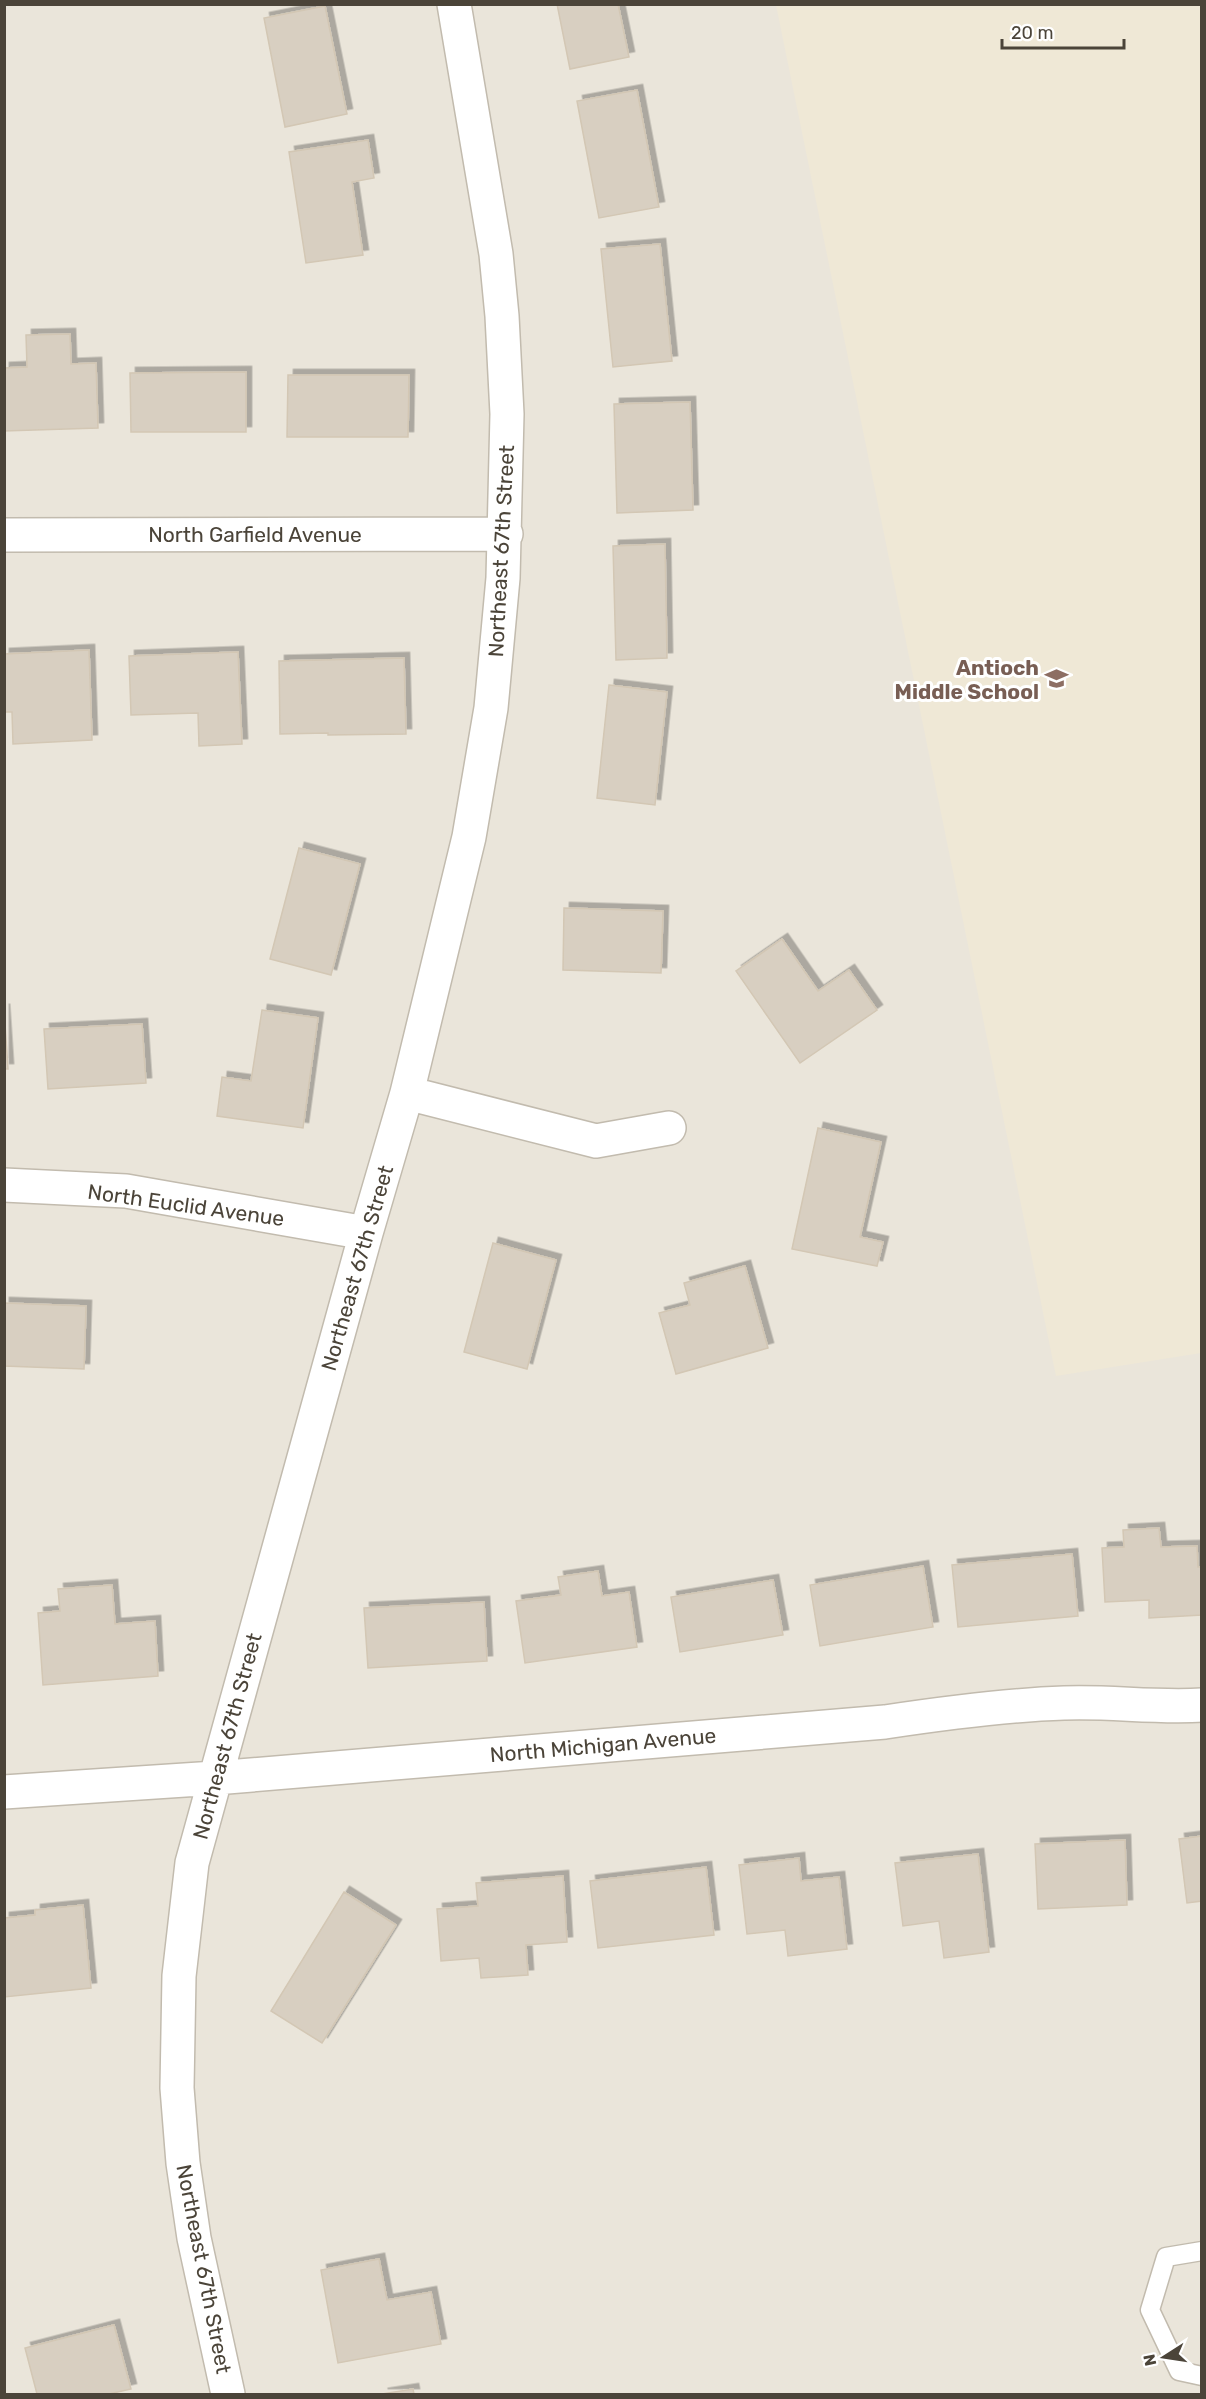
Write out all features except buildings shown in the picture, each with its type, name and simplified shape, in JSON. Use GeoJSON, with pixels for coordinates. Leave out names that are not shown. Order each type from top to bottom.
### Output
{"type":"FeatureCollection","features":[{"type":"Feature","properties":{"kind":"street","name":"Northeast 67th Street"},"geometry":{"type":"LineString","coordinates":[[228,2394],[194,2238],[183,2163],[177,2088],[178,1976],[192,1863],[366,1233],[407,1093],[469,837],[491,708],[506,534],[507,414],[496,254],[454,4]]}},
{"type":"Feature","properties":{"kind":"street","name":"North Garfield Avenue"},"geometry":{"type":"LineString","coordinates":[[4,535],[506,534]]}},
{"type":"Feature","properties":{"kind":"street"},"geometry":{"type":"LineString","coordinates":[[407,1093],[596,1141],[669,1128]]}},
{"type":"Feature","properties":{"kind":"street","name":"North Euclid Avenue"},"geometry":{"type":"LineString","coordinates":[[4,1185],[126,1191],[366,1233]]}},
{"type":"Feature","properties":{"kind":"street","name":"North Michigan Avenue"},"geometry":{"type":"LineString","coordinates":[[4,1792],[215,1778],[885,1722],[962,1710],[1066,1703],[1169,1707],[1202,1705]]}},
{"type":"Feature","properties":{"kind":"lane"},"geometry":{"type":"LineString","coordinates":[[1202,2250],[1166,2257],[1150,2310],[1179,2372],[1202,2376]]}},
{"type":"Feature","properties":{"kind":"shaded area"},"geometry":{"type":"Polygon","coordinates":[[[5,5],[1201,5],[1201,2394],[5,2394],[5,5]]]}},
{"type":"Feature","properties":{"kind":"shaded area","name":"Antioch Middle School"},"geometry":{"type":"Polygon","coordinates":[[[776,5],[1201,5],[1201,1353],[1056,1376],[776,5]]]}},
{"type":"Feature","properties":{"kind":"place","name":"Antioch Middle School"},"geometry":{"type":"Point","coordinates":[1057,679]}}]}
